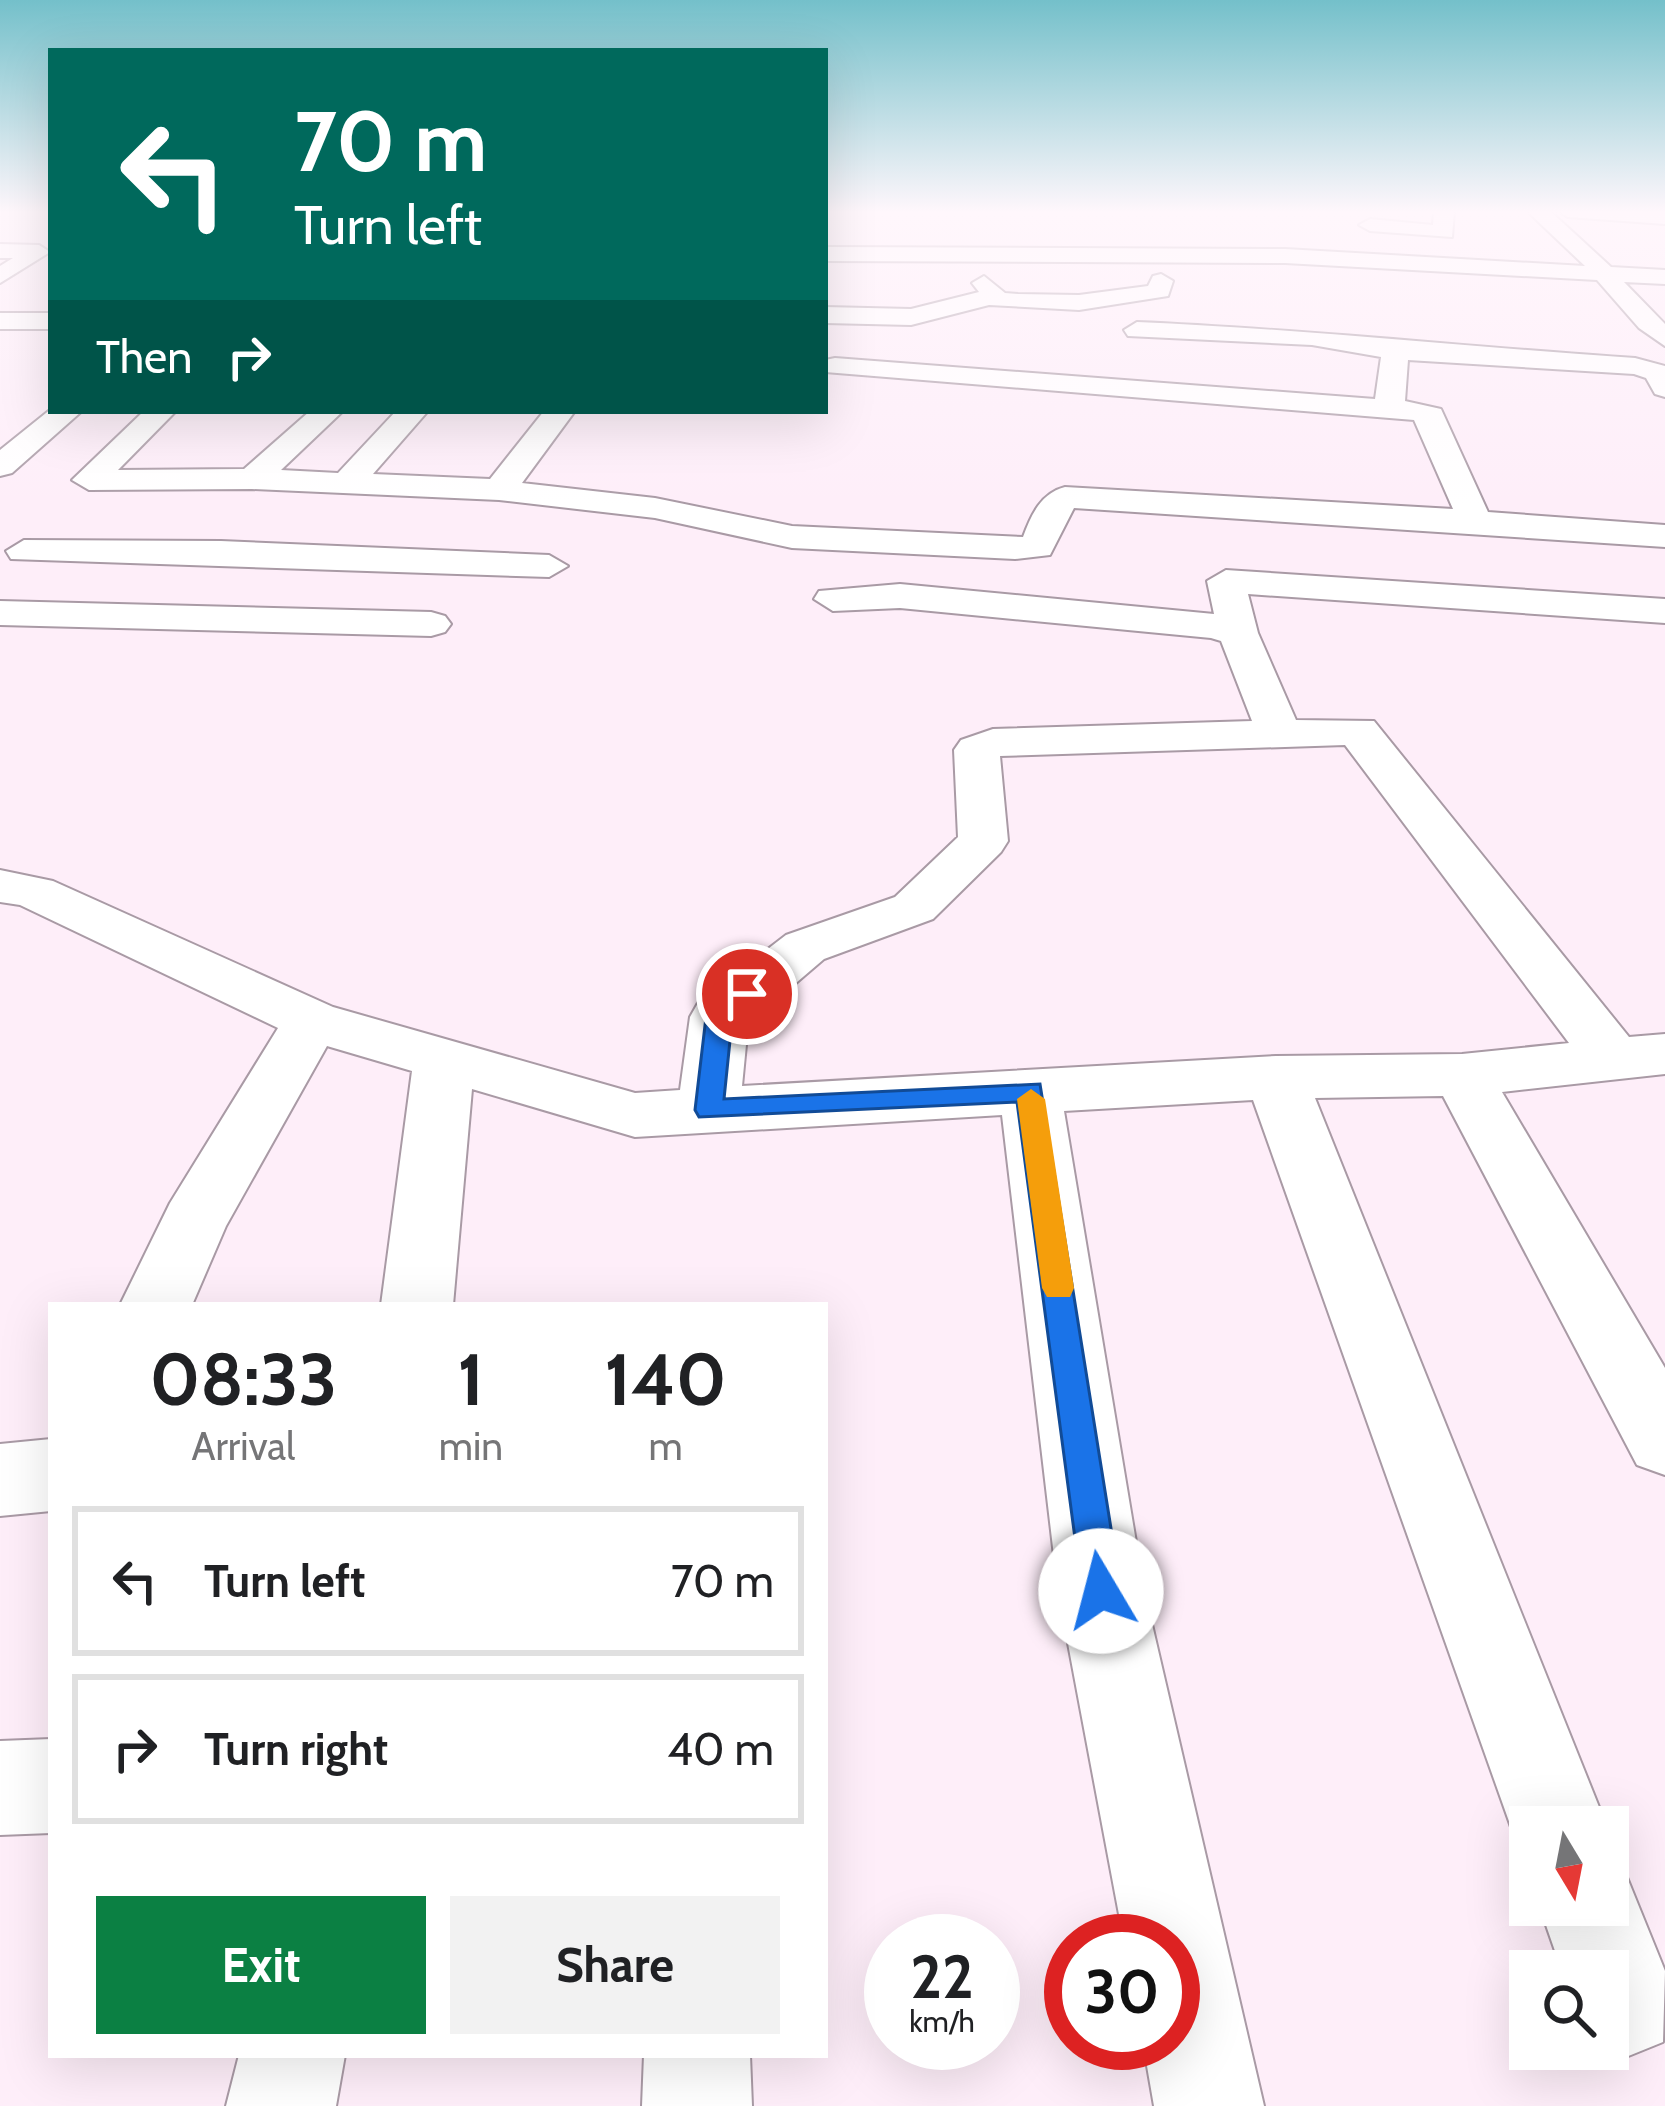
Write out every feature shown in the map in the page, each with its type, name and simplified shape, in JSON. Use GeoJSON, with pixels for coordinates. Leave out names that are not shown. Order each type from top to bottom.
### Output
{"type":"FeatureCollection","features":[{"type":"Feature","properties":{"kind":"street"},"geometry":{"type":"LineString","coordinates":[[828,315],[911,317],[933,309]]}},
{"type":"Feature","properties":{"kind":"street"},"geometry":{"type":"LineString","coordinates":[[1636,309],[1665,338]]}},
{"type":"Feature","properties":{"kind":"street"},"geometry":{"type":"LineString","coordinates":[[0,321],[48,321]]}},
{"type":"Feature","properties":{"kind":"street"},"geometry":{"type":"LineString","coordinates":[[1500,325],[1511,358]]}},
{"type":"Feature","properties":{"kind":"street"},"geometry":{"type":"LineString","coordinates":[[1137,330],[1312,337],[1395,351],[1436,341],[1511,358],[1650,368],[1665,388]]}},
{"type":"Feature","properties":{"kind":"street"},"geometry":{"type":"LineString","coordinates":[[1389,409],[1395,351]]}},
{"type":"Feature","properties":{"kind":"street"},"geometry":{"type":"LineString","coordinates":[[836,366],[1430,416],[1475,521]]}},
{"type":"Feature","properties":{"kind":"street"},"geometry":{"type":"LineString","coordinates":[[0,466],[64,414]]}},
{"type":"Feature","properties":{"kind":"street"},"geometry":{"type":"LineString","coordinates":[[12,561],[158,414]]}},
{"type":"Feature","properties":{"kind":"street"},"geometry":{"type":"LineString","coordinates":[[252,479],[325,414]]}},
{"type":"Feature","properties":{"kind":"street"},"geometry":{"type":"LineString","coordinates":[[344,485],[410,414]]}},
{"type":"Feature","properties":{"kind":"street"},"geometry":{"type":"LineString","coordinates":[[499,490],[558,414]]}},
{"type":"Feature","properties":{"kind":"street"},"geometry":{"type":"LineString","coordinates":[[0,436],[37,437]]}},
{"type":"Feature","properties":{"kind":"street"},"geometry":{"type":"LineString","coordinates":[[88,480],[252,479],[499,490],[655,508],[792,537],[1015,548],[1037,547],[1048,514],[1065,497],[1665,536]]}},
{"type":"Feature","properties":{"kind":"street"},"geometry":{"type":"LineString","coordinates":[[12,561],[321,556],[549,566]]}},
{"type":"Feature","properties":{"kind":"street"},"geometry":{"type":"LineString","coordinates":[[280,618],[321,556]]}},
{"type":"Feature","properties":{"kind":"street"},"geometry":{"type":"LineString","coordinates":[[1279,733],[1238,633],[1226,580],[1665,611]]}},
{"type":"Feature","properties":{"kind":"street"},"geometry":{"type":"LineString","coordinates":[[833,599],[900,596],[1112,614],[1238,633]]}},
{"type":"Feature","properties":{"kind":"street"},"geometry":{"type":"LineString","coordinates":[[0,613],[431,624]]}},
{"type":"Feature","properties":{"kind":"street"},"geometry":{"type":"LineString","coordinates":[[709,1110],[719,1017],[805,947],[914,908],[983,841],[976,749],[993,743],[1358,730],[1639,1055]]}},
{"type":"Feature","properties":{"kind":"street"},"geometry":{"type":"LineString","coordinates":[[4,892],[34,892],[312,1021],[635,1115],[1276,1077],[1462,1075],[1639,1055]]}},
{"type":"Feature","properties":{"kind":"street"},"geometry":{"type":"LineString","coordinates":[[157,1302],[194,1222],[312,1021]]}},
{"type":"Feature","properties":{"kind":"street"},"geometry":{"type":"LineString","coordinates":[[417,1302],[444,1059]]}},
{"type":"Feature","properties":{"kind":"street"},"geometry":{"type":"LineString","coordinates":[[1462,1075],[1665,1440]]}},
{"type":"Feature","properties":{"kind":"street"},"geometry":{"type":"LineString","coordinates":[[1276,1077],[1551,1806]]}},
{"type":"Feature","properties":{"kind":"street"},"geometry":{"type":"LineString","coordinates":[[1030,1091],[1101,1591],[1209,2106]]}},
{"type":"Feature","properties":{"kind":"street"},"geometry":{"type":"LineString","coordinates":[[0,1480],[48,1475]]}},
{"type":"Feature","properties":{"kind":"street"},"geometry":{"type":"LineString","coordinates":[[0,1788],[48,1786]]}},
{"type":"Feature","properties":{"kind":"street"},"geometry":{"type":"LineString","coordinates":[[280,2106],[291,2058]]}},
{"type":"Feature","properties":{"kind":"street"},"geometry":{"type":"LineString","coordinates":[[697,2058],[697,2106]]}},
{"type":"Feature","properties":{"kind":"slow traffic"},"geometry":{"type":"LineString","coordinates":[[1031,1099],[1058,1288]]}},
{"type":"Feature","properties":{"kind":"route"},"geometry":{"type":"LineString","coordinates":[[747,994],[719,1017],[709,1110],[1030,1091],[1101,1591]]}}]}
